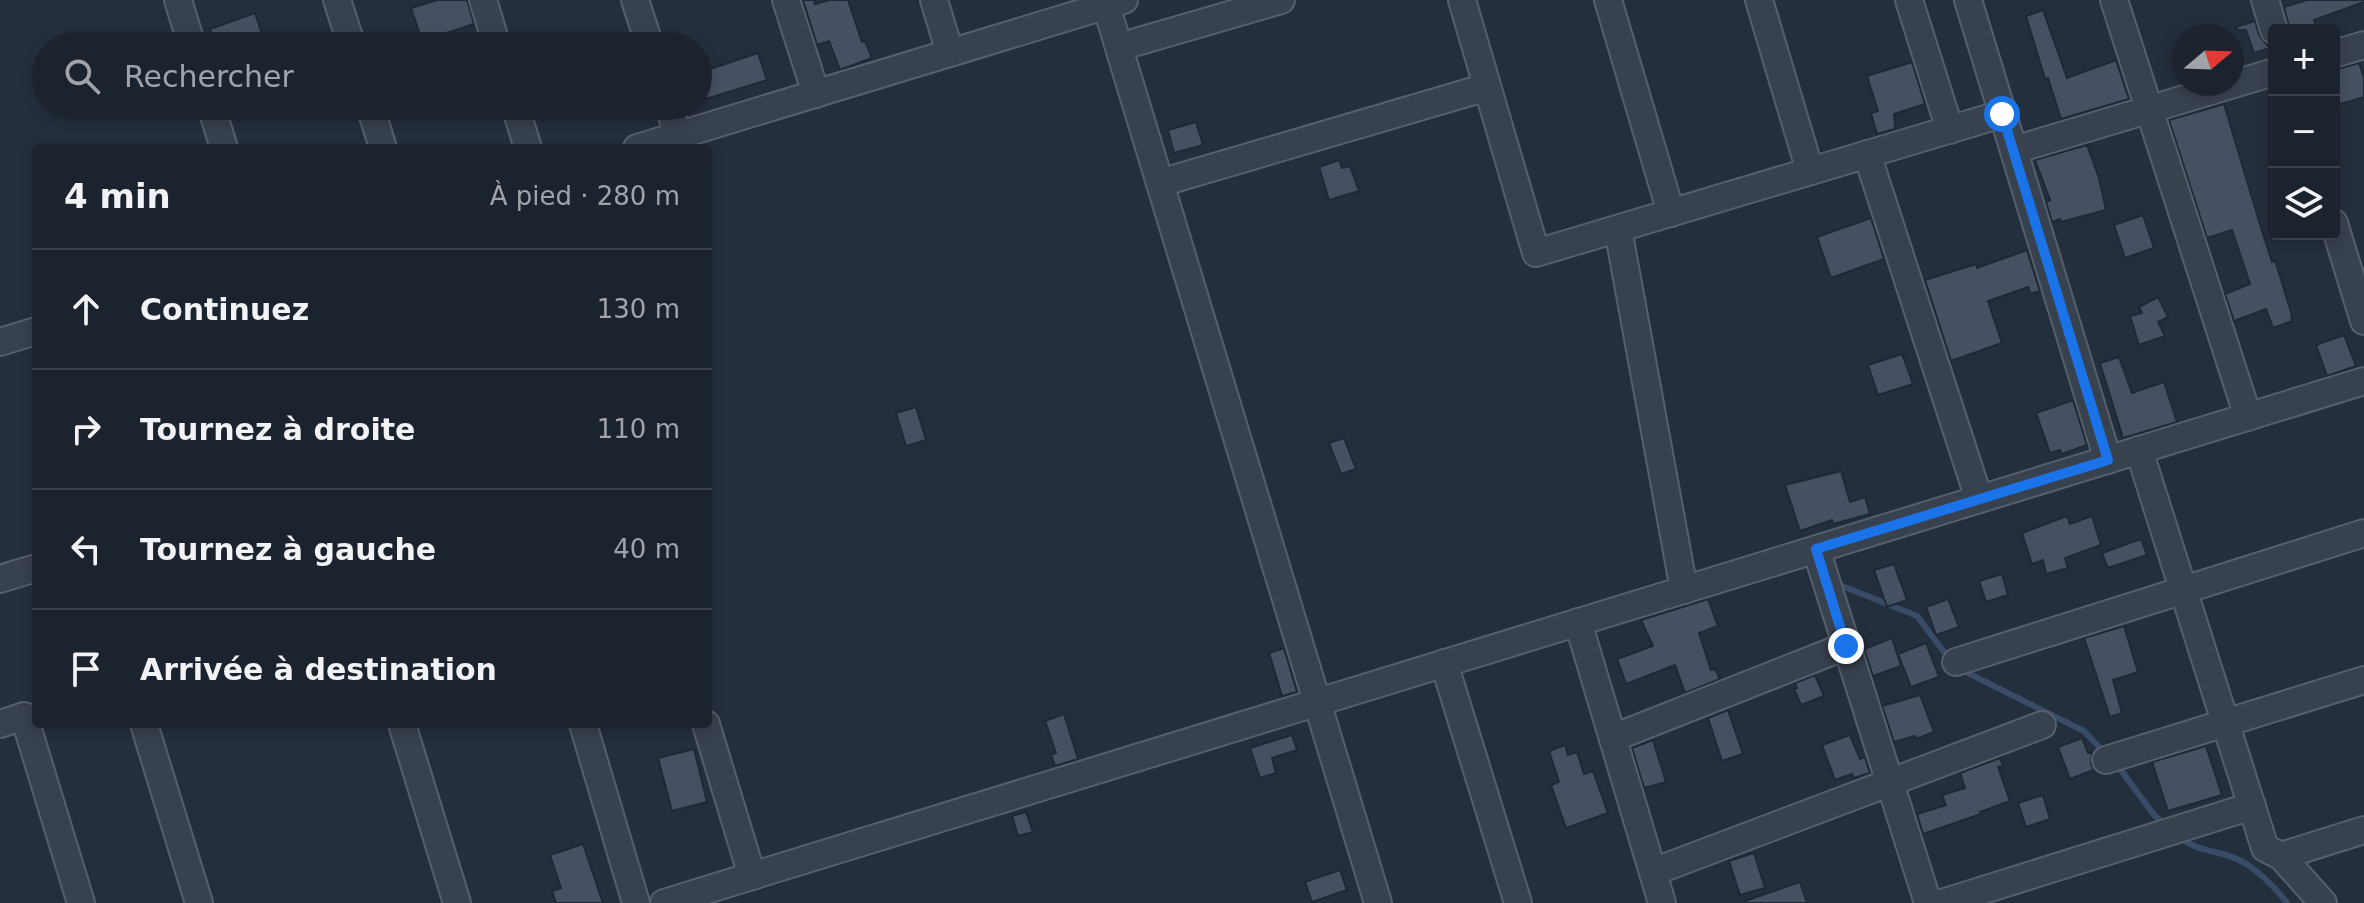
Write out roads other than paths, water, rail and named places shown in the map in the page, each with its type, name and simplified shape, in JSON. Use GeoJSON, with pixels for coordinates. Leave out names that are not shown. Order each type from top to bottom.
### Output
{"type":"FeatureCollection","features":[{"type":"Feature","properties":{"kind":"street"},"geometry":{"type":"LineString","coordinates":[[178,0],[188,32]]}},
{"type":"Feature","properties":{"kind":"street"},"geometry":{"type":"LineString","coordinates":[[337,0],[347,32]]}},
{"type":"Feature","properties":{"kind":"street"},"geometry":{"type":"LineString","coordinates":[[483,0],[493,32]]}},
{"type":"Feature","properties":{"kind":"street"},"geometry":{"type":"LineString","coordinates":[[635,0],[645,32]]}},
{"type":"Feature","properties":{"kind":"street"},"geometry":{"type":"LineString","coordinates":[[786,0],[816,94]]}},
{"type":"Feature","properties":{"kind":"street"},"geometry":{"type":"LineString","coordinates":[[934,0],[950,53]]}},
{"type":"Feature","properties":{"kind":"street"},"geometry":{"type":"LineString","coordinates":[[1119,47],[1281,0]]}},
{"type":"Feature","properties":{"kind":"street"},"geometry":{"type":"LineString","coordinates":[[1462,0],[1536,253],[2002,114]]}},
{"type":"Feature","properties":{"kind":"street"},"geometry":{"type":"LineString","coordinates":[[1608,0],[1671,213]]}},
{"type":"Feature","properties":{"kind":"street"},"geometry":{"type":"LineString","coordinates":[[1759,0],[1810,171]]}},
{"type":"Feature","properties":{"kind":"street"},"geometry":{"type":"LineString","coordinates":[[1909,0],[1950,130]]}},
{"type":"Feature","properties":{"kind":"street"},"geometry":{"type":"LineString","coordinates":[[1968,0],[2108,460]]}},
{"type":"Feature","properties":{"kind":"street"},"geometry":{"type":"LineString","coordinates":[[2114,0],[2248,417]]}},
{"type":"Feature","properties":{"kind":"street"},"geometry":{"type":"LineString","coordinates":[[2265,0],[2272,24]]}},
{"type":"Feature","properties":{"kind":"street"},"geometry":{"type":"LineString","coordinates":[[651,144],[950,53],[1098,4],[1119,47],[1378,903]]}},
{"type":"Feature","properties":{"kind":"street"},"geometry":{"type":"LineString","coordinates":[[2340,52],[2364,45]]}},
{"type":"Feature","properties":{"kind":"street"},"geometry":{"type":"LineString","coordinates":[[2014,150],[2268,74]]}},
{"type":"Feature","properties":{"kind":"street"},"geometry":{"type":"LineString","coordinates":[[1160,183],[1487,87]]}},
{"type":"Feature","properties":{"kind":"street"},"geometry":{"type":"LineString","coordinates":[[215,120],[223,144]]}},
{"type":"Feature","properties":{"kind":"street"},"geometry":{"type":"LineString","coordinates":[[374,120],[382,144]]}},
{"type":"Feature","properties":{"kind":"street"},"geometry":{"type":"LineString","coordinates":[[519,120],[527,144]]}},
{"type":"Feature","properties":{"kind":"street"},"geometry":{"type":"LineString","coordinates":[[673,120],[678,136]]}},
{"type":"Feature","properties":{"kind":"street"},"geometry":{"type":"LineString","coordinates":[[1867,154],[1979,499]]}},
{"type":"Feature","properties":{"kind":"street"},"geometry":{"type":"LineString","coordinates":[[1618,229],[1684,590]]}},
{"type":"Feature","properties":{"kind":"street"},"geometry":{"type":"LineString","coordinates":[[2339,240],[2364,321]]}},
{"type":"Feature","properties":{"kind":"street"},"geometry":{"type":"LineString","coordinates":[[0,342],[32,332]]}},
{"type":"Feature","properties":{"kind":"street"},"geometry":{"type":"LineString","coordinates":[[664,903],[2364,381]]}},
{"type":"Feature","properties":{"kind":"street"},"geometry":{"type":"LineString","coordinates":[[2139,450],[2265,848],[2281,856],[2323,903]]}},
{"type":"Feature","properties":{"kind":"street"},"geometry":{"type":"LineString","coordinates":[[1956,662],[2364,533]]}},
{"type":"Feature","properties":{"kind":"street"},"geometry":{"type":"LineString","coordinates":[[1816,549],[1928,903]]}},
{"type":"Feature","properties":{"kind":"street"},"geometry":{"type":"LineString","coordinates":[[0,579],[32,569]]}},
{"type":"Feature","properties":{"kind":"street"},"geometry":{"type":"LineString","coordinates":[[1578,622],[1662,903]]}},
{"type":"Feature","properties":{"kind":"street"},"geometry":{"type":"LineString","coordinates":[[1613,738],[1846,646]]}},
{"type":"Feature","properties":{"kind":"street"},"geometry":{"type":"LineString","coordinates":[[1444,663],[1518,903]]}},
{"type":"Feature","properties":{"kind":"street"},"geometry":{"type":"LineString","coordinates":[[2106,760],[2364,680]]}},
{"type":"Feature","properties":{"kind":"street"},"geometry":{"type":"LineString","coordinates":[[0,724],[24,716],[81,903]]}},
{"type":"Feature","properties":{"kind":"street"},"geometry":{"type":"LineString","coordinates":[[1653,872],[2042,725]]}},
{"type":"Feature","properties":{"kind":"street"},"geometry":{"type":"LineString","coordinates":[[145,728],[199,903]]}},
{"type":"Feature","properties":{"kind":"street"},"geometry":{"type":"LineString","coordinates":[[403,728],[457,903]]}},
{"type":"Feature","properties":{"kind":"street"},"geometry":{"type":"LineString","coordinates":[[584,728],[636,903]]}},
{"type":"Feature","properties":{"kind":"street"},"geometry":{"type":"LineString","coordinates":[[707,728],[752,876]]}},
{"type":"Feature","properties":{"kind":"street"},"geometry":{"type":"LineString","coordinates":[[1942,903],[2252,806]]}},
{"type":"Feature","properties":{"kind":"street"},"geometry":{"type":"LineString","coordinates":[[2281,856],[2364,830]]}},
{"type":"Feature","properties":{"kind":"waterway"},"geometry":{"type":"LineString","coordinates":[[1842,586],[1917,616],[1950,660]]}},
{"type":"Feature","properties":{"kind":"waterway"},"geometry":{"type":"LineString","coordinates":[[1962,670],[2084,731],[2106,754]]}},
{"type":"Feature","properties":{"kind":"waterway"},"geometry":{"type":"LineString","coordinates":[[2117,765],[2155,816],[2165,824]]}},
{"type":"Feature","properties":{"kind":"waterway"},"geometry":{"type":"LineString","coordinates":[[2179,837],[2193,846],[2245,864],[2265,879],[2287,903]]}}]}
